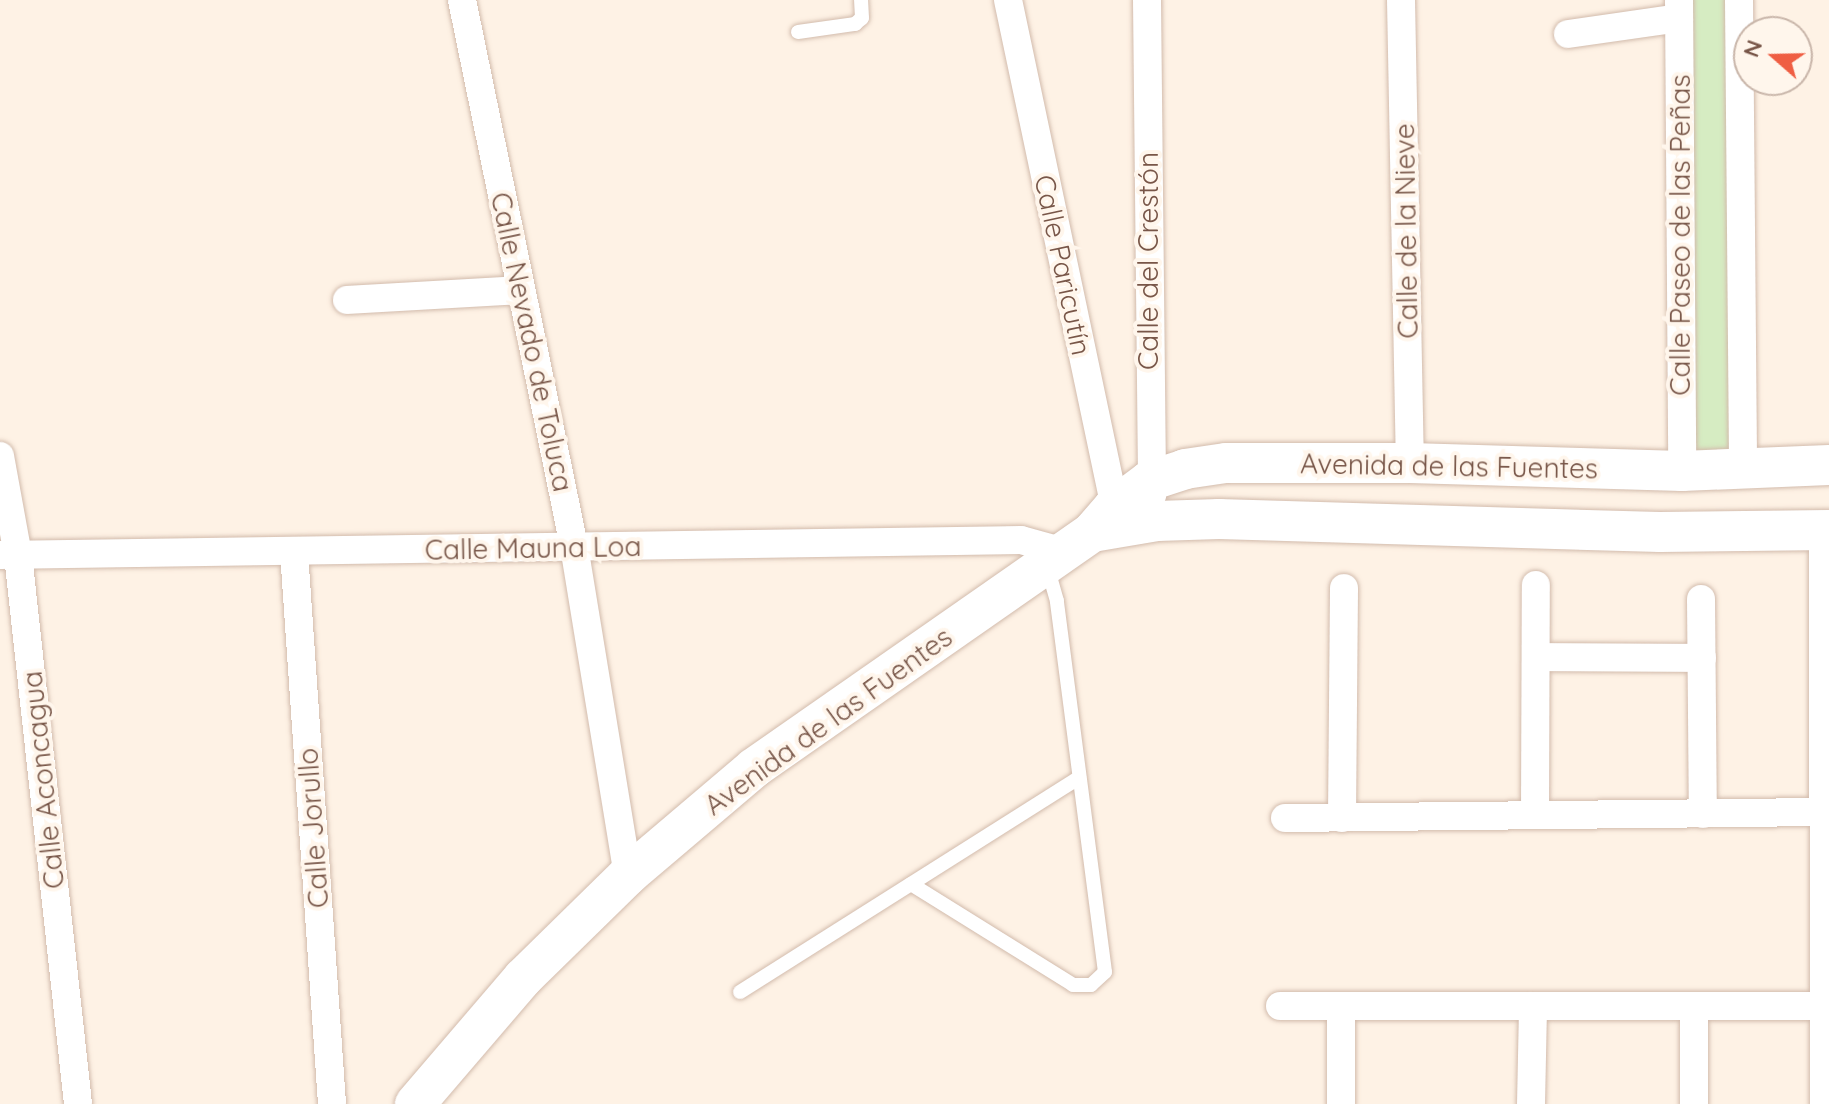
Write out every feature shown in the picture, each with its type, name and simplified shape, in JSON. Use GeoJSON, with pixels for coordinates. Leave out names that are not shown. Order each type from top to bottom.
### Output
{"type":"FeatureCollection","features":[{"type":"Feature","properties":{"kind":"main road","name":"Avenida de las Fuentes"},"geometry":{"type":"LineString","coordinates":[[415,1104],[523,978],[628,875],[754,768],[1099,535],[1149,481],[1185,469],[1226,463],[1410,463],[1682,471],[1743,471],[1829,465]]}},
{"type":"Feature","properties":{"kind":"main road","name":"Avenida de las Fuentes"},"geometry":{"type":"LineString","coordinates":[[1099,535],[1219,519],[1660,532],[1826,530]]}},
{"type":"Feature","properties":{"kind":"street","name":"Calle Nevado de Toluca"},"geometry":{"type":"LineString","coordinates":[[462,0],[574,546],[628,875]]}},
{"type":"Feature","properties":{"kind":"street","name":"Calle Paricutín"},"geometry":{"type":"LineString","coordinates":[[1008,0],[1099,535]]}},
{"type":"Feature","properties":{"kind":"street","name":"Calle del Crestón"},"geometry":{"type":"LineString","coordinates":[[1147,0],[1149,481]]}},
{"type":"Feature","properties":{"kind":"street","name":"Calle de la Nieve"},"geometry":{"type":"LineString","coordinates":[[1401,0],[1410,463]]}},
{"type":"Feature","properties":{"kind":"street"},"geometry":{"type":"LineString","coordinates":[[1739,0],[1743,471]]}},
{"type":"Feature","properties":{"kind":"street"},"geometry":{"type":"LineString","coordinates":[[1568,34],[1679,9]]}},
{"type":"Feature","properties":{"kind":"street","name":"Calle Paseo de las Peñas"},"geometry":{"type":"LineString","coordinates":[[1679,9],[1682,471]]}},
{"type":"Feature","properties":{"kind":"street"},"geometry":{"type":"LineString","coordinates":[[347,300],[521,290]]}},
{"type":"Feature","properties":{"kind":"street","name":"Calle Aconcagua"},"geometry":{"type":"LineString","coordinates":[[0,456],[9,555],[78,1104]]}},
{"type":"Feature","properties":{"kind":"street"},"geometry":{"type":"LineString","coordinates":[[1824,1104],[1826,530]]}},
{"type":"Feature","properties":{"kind":"street","name":"Calle Mauna Loa"},"geometry":{"type":"LineString","coordinates":[[9,555],[1021,540],[1099,535]]}},
{"type":"Feature","properties":{"kind":"street","name":"Calle Jorullo"},"geometry":{"type":"LineString","coordinates":[[294,552],[332,1104]]}},
{"type":"Feature","properties":{"kind":"street"},"geometry":{"type":"LineString","coordinates":[[1535,815],[1536,585]]}},
{"type":"Feature","properties":{"kind":"street"},"geometry":{"type":"LineString","coordinates":[[1342,818],[1344,588]]}},
{"type":"Feature","properties":{"kind":"street"},"geometry":{"type":"LineString","coordinates":[[1701,599],[1703,814]]}},
{"type":"Feature","properties":{"kind":"street"},"geometry":{"type":"LineString","coordinates":[[1536,657],[1702,658]]}},
{"type":"Feature","properties":{"kind":"street"},"geometry":{"type":"LineString","coordinates":[[1285,818],[1823,812]]}},
{"type":"Feature","properties":{"kind":"street"},"geometry":{"type":"LineString","coordinates":[[1280,1006],[1826,1006]]}},
{"type":"Feature","properties":{"kind":"street"},"geometry":{"type":"LineString","coordinates":[[1341,1006],[1341,1104]]}},
{"type":"Feature","properties":{"kind":"street"},"geometry":{"type":"LineString","coordinates":[[1531,1104],[1533,1006]]}},
{"type":"Feature","properties":{"kind":"street"},"geometry":{"type":"LineString","coordinates":[[1694,1008],[1694,1104]]}},
{"type":"Feature","properties":{"kind":"lane"},"geometry":{"type":"LineString","coordinates":[[798,32],[855,24],[862,18],[861,0]]}},
{"type":"Feature","properties":{"kind":"lane"},"geometry":{"type":"LineString","coordinates":[[911,884],[1073,985],[1091,985],[1105,972],[1057,601],[1099,535]]}},
{"type":"Feature","properties":{"kind":"lane"},"geometry":{"type":"LineString","coordinates":[[740,992],[1079,778]]}},
{"type":"Feature","properties":{"kind":"green space"},"geometry":{"type":"Polygon","coordinates":[[[1683,0],[1735,0],[1734,454],[1690,452],[1683,0]]]}}]}
